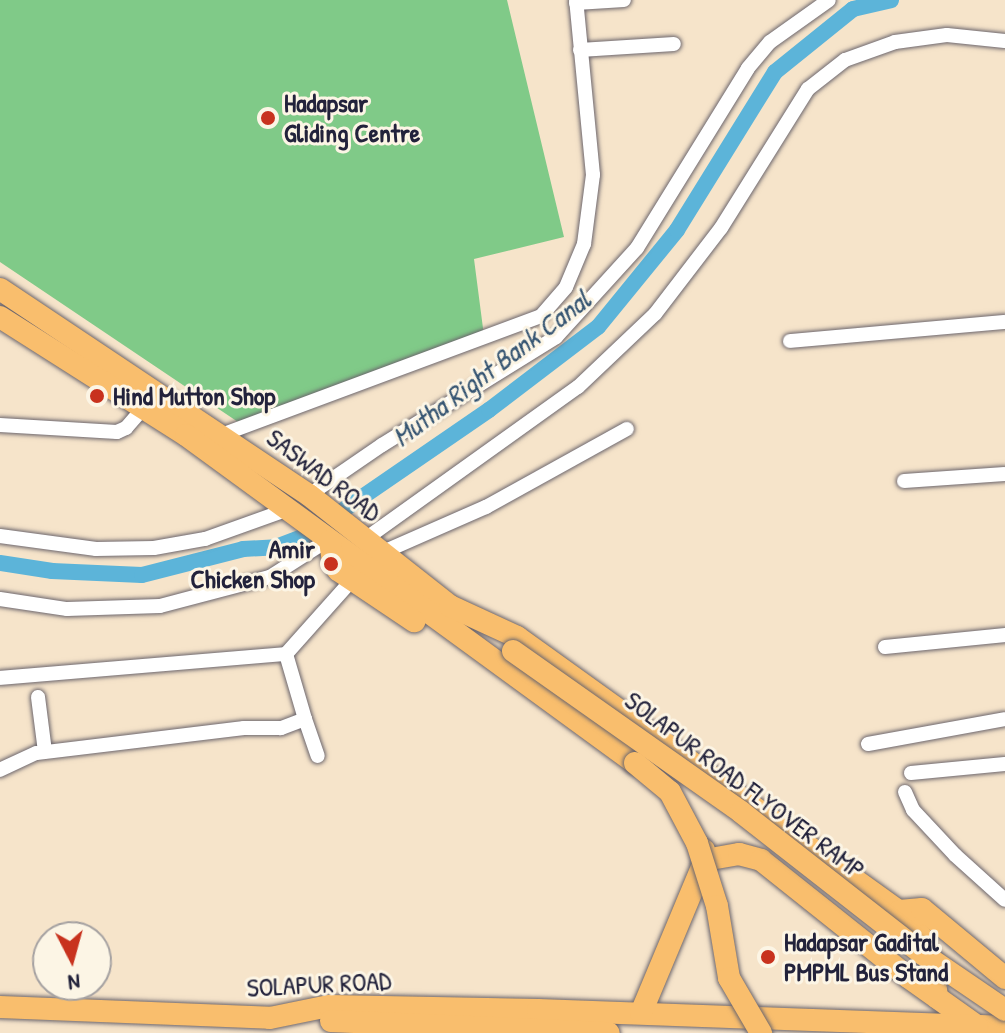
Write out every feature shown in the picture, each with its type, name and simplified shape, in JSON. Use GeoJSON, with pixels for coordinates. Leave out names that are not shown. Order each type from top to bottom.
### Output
{"type":"FeatureCollection","features":[{"type":"Feature","properties":{"kind":"main road","name":"SASWAD ROAD"},"geometry":{"type":"LineString","coordinates":[[0,289],[312,497],[450,606]]}},
{"type":"Feature","properties":{"kind":"main road","name":"SASWAD ROAD"},"geometry":{"type":"LineString","coordinates":[[0,317],[144,407],[328,540]]}},
{"type":"Feature","properties":{"kind":"main road"},"geometry":{"type":"LineString","coordinates":[[328,540],[333,563],[353,570],[670,792],[697,843],[709,881],[729,978],[761,1033]]}},
{"type":"Feature","properties":{"kind":"main road"},"geometry":{"type":"LineString","coordinates":[[353,570],[666,796],[688,816],[703,840],[705,860],[641,1013]]}},
{"type":"Feature","properties":{"kind":"main road"},"geometry":{"type":"LineString","coordinates":[[450,606],[517,637],[899,911],[921,936],[933,968],[937,998]]}},
{"type":"Feature","properties":{"kind":"main road","name":"SOLAPUR ROAD FLYOVER RAMP"},"geometry":{"type":"LineString","coordinates":[[450,606],[741,812],[923,954],[1005,1010]]}},
{"type":"Feature","properties":{"kind":"main road"},"geometry":{"type":"LineString","coordinates":[[705,860],[739,854],[761,860],[976,1029],[1005,1027]]}},
{"type":"Feature","properties":{"kind":"main road"},"geometry":{"type":"LineString","coordinates":[[899,911],[922,909],[1005,978]]}},
{"type":"Feature","properties":{"kind":"main road","name":"SOLAPUR ROAD"},"geometry":{"type":"LineString","coordinates":[[0,1007],[270,1018],[329,1006],[641,1013],[976,1029]]}},
{"type":"Feature","properties":{"kind":"main road"},"geometry":{"type":"LineString","coordinates":[[270,1018],[609,1033]]}},
{"type":"Feature","properties":{"kind":"street"},"geometry":{"type":"LineString","coordinates":[[221,435],[541,316],[566,287],[590,220],[593,175],[576,2],[624,0]]}},
{"type":"Feature","properties":{"kind":"street"},"geometry":{"type":"LineString","coordinates":[[312,497],[382,445],[556,337],[637,248],[748,68],[770,42],[829,0]]}},
{"type":"Feature","properties":{"kind":"street"},"geometry":{"type":"LineString","coordinates":[[365,540],[578,387],[655,314],[721,228],[808,89],[845,60],[895,42],[947,35],[1005,41]]}},
{"type":"Feature","properties":{"kind":"street"},"geometry":{"type":"LineString","coordinates":[[580,50],[674,44]]}},
{"type":"Feature","properties":{"kind":"street"},"geometry":{"type":"LineString","coordinates":[[541,316],[556,337]]}},
{"type":"Feature","properties":{"kind":"street"},"geometry":{"type":"LineString","coordinates":[[790,341],[1005,322]]}},
{"type":"Feature","properties":{"kind":"street"},"geometry":{"type":"LineString","coordinates":[[0,425],[117,432],[126,428],[144,407]]}},
{"type":"Feature","properties":{"kind":"street"},"geometry":{"type":"LineString","coordinates":[[365,540],[486,507],[627,429]]}},
{"type":"Feature","properties":{"kind":"street"},"geometry":{"type":"LineString","coordinates":[[904,481],[1005,474]]}},
{"type":"Feature","properties":{"kind":"street"},"geometry":{"type":"LineString","coordinates":[[0,536],[96,549],[154,548],[205,539],[292,512]]}},
{"type":"Feature","properties":{"kind":"street"},"geometry":{"type":"LineString","coordinates":[[0,599],[67,609],[160,606],[270,577],[328,540]]}},
{"type":"Feature","properties":{"kind":"street"},"geometry":{"type":"LineString","coordinates":[[0,678],[286,654],[353,570]]}},
{"type":"Feature","properties":{"kind":"street"},"geometry":{"type":"LineString","coordinates":[[885,647],[1005,635]]}},
{"type":"Feature","properties":{"kind":"street"},"geometry":{"type":"LineString","coordinates":[[286,654],[318,756]]}},
{"type":"Feature","properties":{"kind":"street"},"geometry":{"type":"LineString","coordinates":[[38,697],[45,752]]}},
{"type":"Feature","properties":{"kind":"street"},"geometry":{"type":"LineString","coordinates":[[0,770],[45,752],[244,728],[281,728],[305,719]]}},
{"type":"Feature","properties":{"kind":"street"},"geometry":{"type":"LineString","coordinates":[[868,744],[1005,719]]}},
{"type":"Feature","properties":{"kind":"street"},"geometry":{"type":"LineString","coordinates":[[911,773],[1005,764]]}},
{"type":"Feature","properties":{"kind":"street"},"geometry":{"type":"LineString","coordinates":[[905,792],[913,810],[955,855],[1005,900]]}},
{"type":"Feature","properties":{"kind":"green space","name":"Hadapsar Gliding Centre"},"geometry":{"type":"Polygon","coordinates":[[[0,0],[507,0],[564,237],[474,259],[484,336],[238,422],[0,262],[0,0]]]}},
{"type":"Feature","properties":{"kind":"waterway","name":"Mutha Right Bank Canal"},"geometry":{"type":"LineString","coordinates":[[0,563],[52,571],[142,575],[243,549],[276,547],[307,535],[489,410],[598,327],[677,230],[775,72],[853,9],[891,0]]}},
{"type":"Feature","properties":{"kind":"place","name":"Hadapsar Gliding Centre"},"geometry":{"type":"Point","coordinates":[268,118]}},
{"type":"Feature","properties":{"kind":"place","name":"Hind Mutton Shop"},"geometry":{"type":"Point","coordinates":[97,396]}},
{"type":"Feature","properties":{"kind":"place","name":"Amir Chicken Shop"},"geometry":{"type":"Point","coordinates":[331,564]}},
{"type":"Feature","properties":{"kind":"place","name":"Hadapsar Gadital PMPML Bus Stand"},"geometry":{"type":"Point","coordinates":[768,957]}}]}
